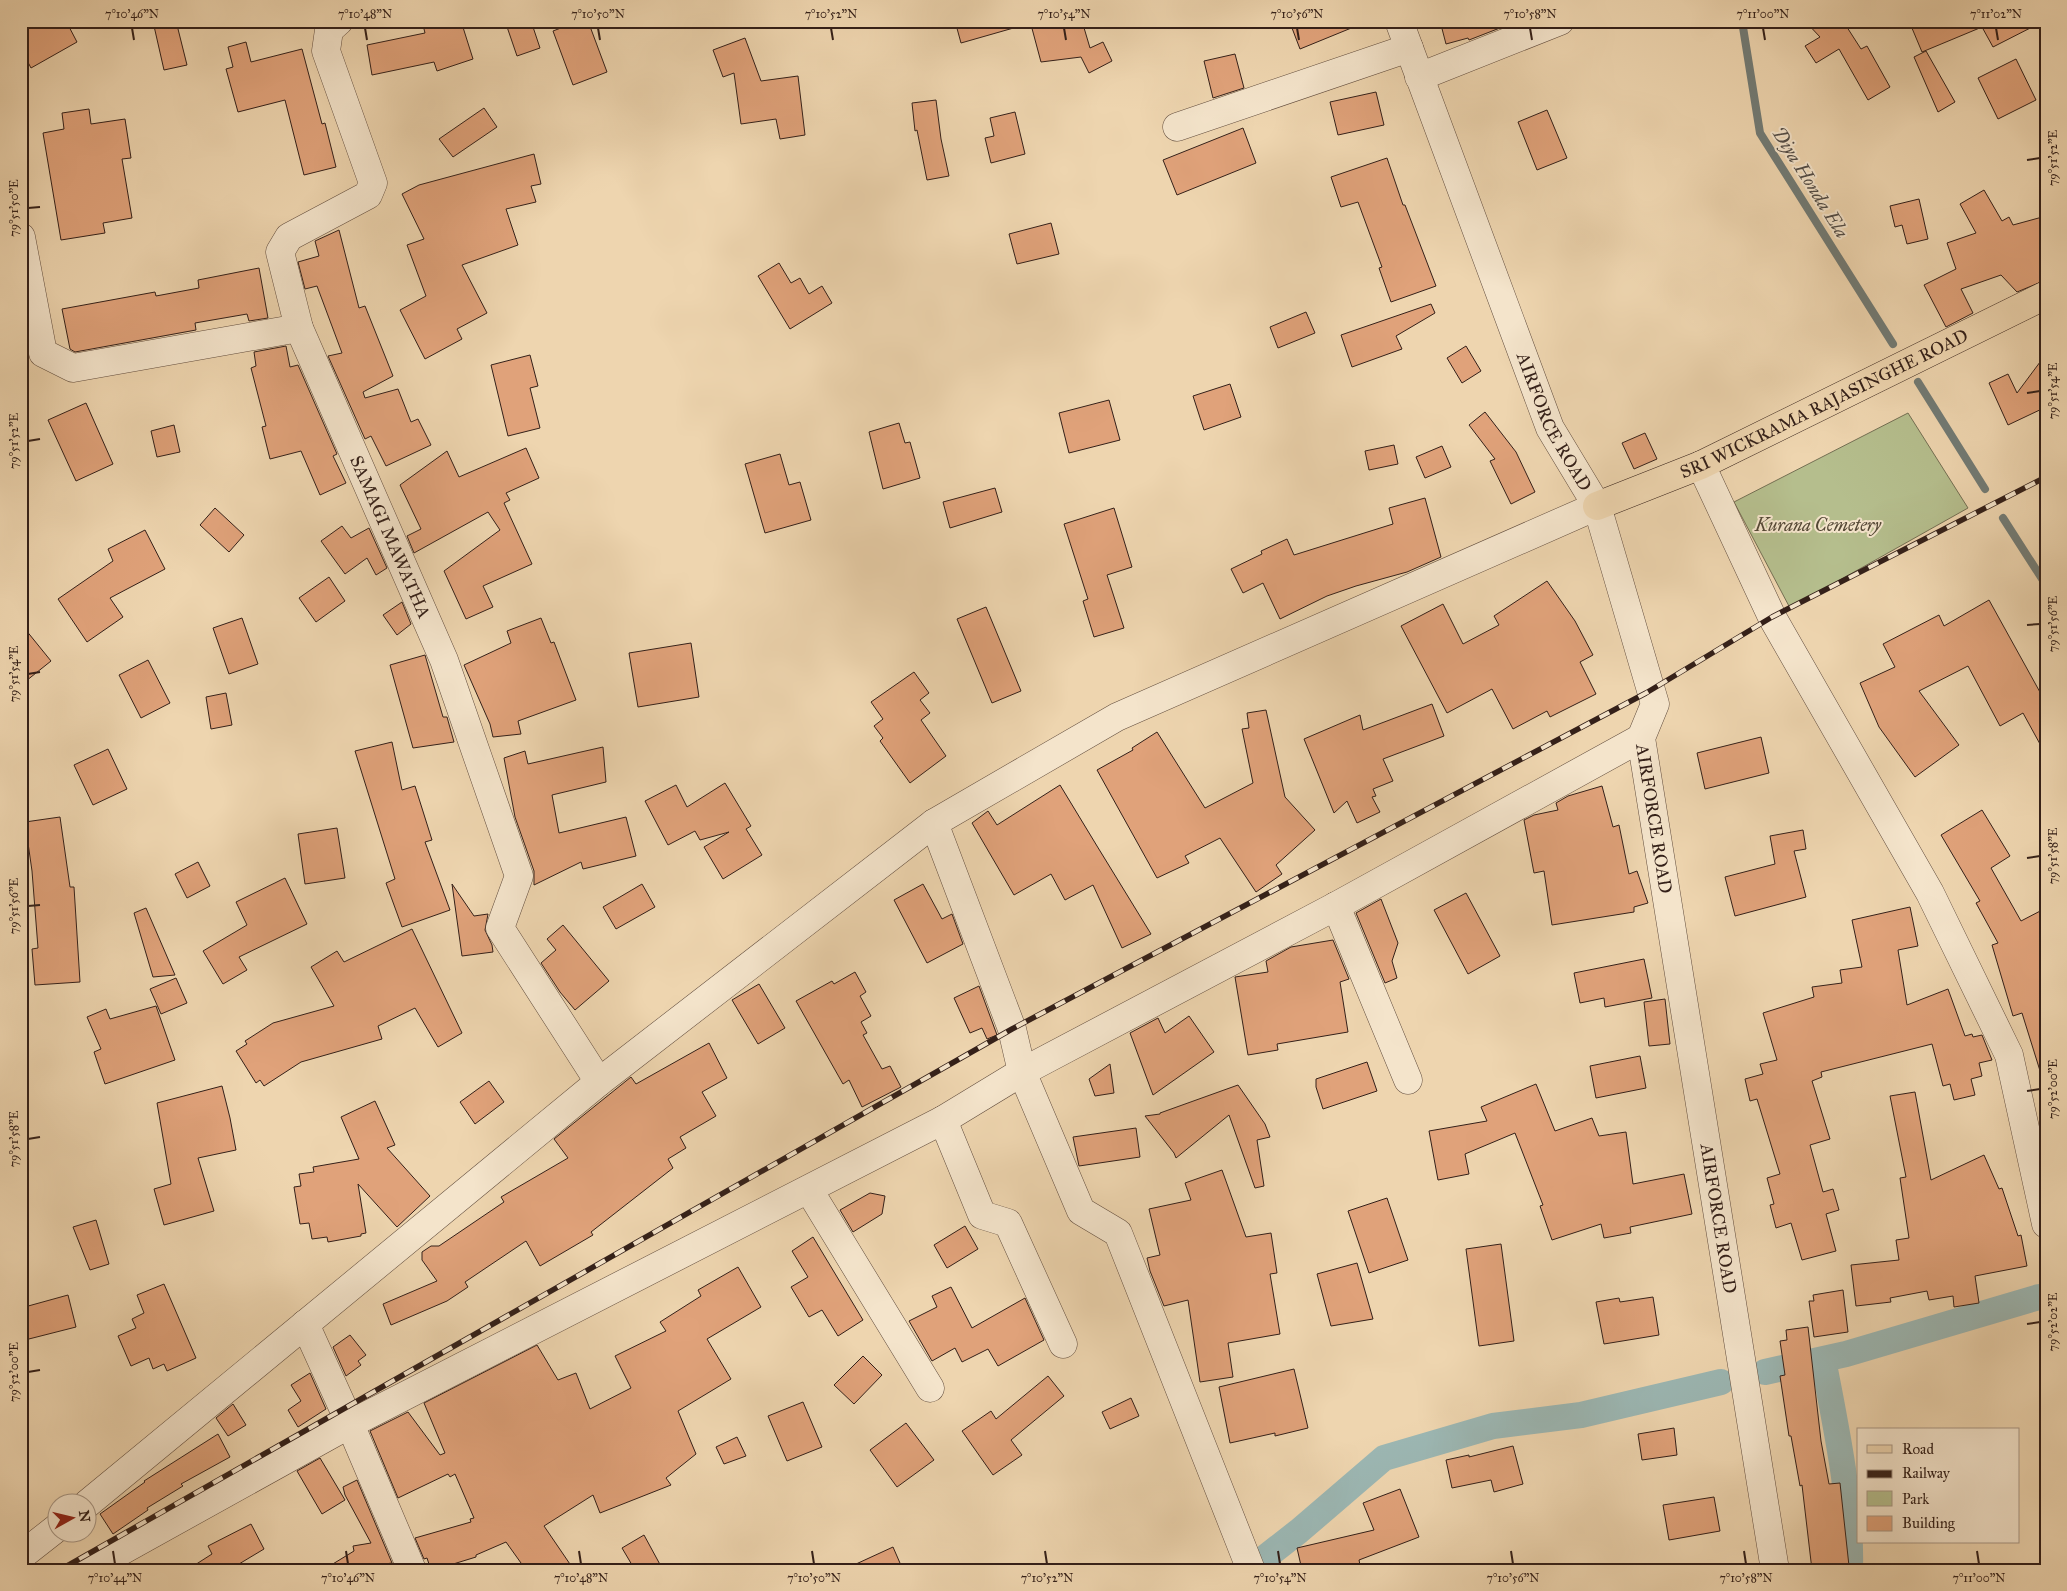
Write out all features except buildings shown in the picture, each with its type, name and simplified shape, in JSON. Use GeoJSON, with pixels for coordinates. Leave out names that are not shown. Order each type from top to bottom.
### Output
{"type":"FeatureCollection","features":[{"type":"Feature","properties":{"kind":"main road","name":"SRI WICKRAMA RAJASINGHE ROAD"},"geometry":{"type":"LineString","coordinates":[[1597,506],[1701,465],[2046,295]]}},
{"type":"Feature","properties":{"kind":"street","name":"SAMAGI MAWATHA"},"geometry":{"type":"LineString","coordinates":[[339,21],[329,30],[326,51],[373,183],[368,195],[289,237],[280,252],[299,328],[444,660],[519,876],[500,928],[599,1082]]}},
{"type":"Feature","properties":{"kind":"street","name":"AIRFORCE ROAD"},"geometry":{"type":"LineString","coordinates":[[1399,21],[1550,428],[1597,506],[1655,704],[1641,738],[1774,1570]]}},
{"type":"Feature","properties":{"kind":"street"},"geometry":{"type":"LineString","coordinates":[[1419,77],[1560,21]]}},
{"type":"Feature","properties":{"kind":"street"},"geometry":{"type":"LineString","coordinates":[[1177,127],[1408,48]]}},
{"type":"Feature","properties":{"kind":"street"},"geometry":{"type":"LineString","coordinates":[[21,237],[43,353],[73,368],[299,328]]}},
{"type":"Feature","properties":{"kind":"street"},"geometry":{"type":"LineString","coordinates":[[1701,465],[1772,617],[1930,893],[2009,1055],[2046,1224]]}},
{"type":"Feature","properties":{"kind":"street"},"geometry":{"type":"LineString","coordinates":[[98,1495],[599,1082],[934,823],[1117,717],[1597,506]]}},
{"type":"Feature","properties":{"kind":"street"},"geometry":{"type":"LineString","coordinates":[[87,1570],[350,1424],[943,1120],[1022,1072],[1336,906],[1641,738]]}},
{"type":"Feature","properties":{"kind":"street"},"geometry":{"type":"LineString","coordinates":[[934,823],[1012,1029],[1022,1072],[1081,1211],[1118,1233],[1251,1570]]}},
{"type":"Feature","properties":{"kind":"street"},"geometry":{"type":"LineString","coordinates":[[1336,906],[1408,1080]]}},
{"type":"Feature","properties":{"kind":"street"},"geometry":{"type":"LineString","coordinates":[[943,1120],[982,1215],[1008,1223],[1064,1344]]}},
{"type":"Feature","properties":{"kind":"street"},"geometry":{"type":"LineString","coordinates":[[809,1190],[930,1388]]}},
{"type":"Feature","properties":{"kind":"street"},"geometry":{"type":"LineString","coordinates":[[305,1324],[412,1570]]}},
{"type":"Feature","properties":{"kind":"street"},"geometry":{"type":"LineString","coordinates":[[21,1556],[48,1535]]}},
{"type":"Feature","properties":{"kind":"green space","name":"Kurana Cemetery"},"geometry":{"type":"Polygon","coordinates":[[[1908,413],[1968,508],[1790,608],[1734,502],[1908,413]]]}},
{"type":"Feature","properties":{"kind":"waterway","name":"Diya Honda Ela"},"geometry":{"type":"LineString","coordinates":[[1742,21],[1760,133],[1893,344]]}},
{"type":"Feature","properties":{"kind":"waterway","name":"Diya Honda Ela"},"geometry":{"type":"LineString","coordinates":[[1918,382],[1985,489]]}},
{"type":"Feature","properties":{"kind":"waterway","name":"Diya Honda Ela"},"geometry":{"type":"LineString","coordinates":[[2003,518],[2046,585]]}},
{"type":"Feature","properties":{"kind":"waterway"},"geometry":{"type":"LineString","coordinates":[[1765,1372],[1846,1354],[2039,1297]]}},
{"type":"Feature","properties":{"kind":"waterway"},"geometry":{"type":"LineString","coordinates":[[1823,1359],[1846,1490],[1850,1570]]}},
{"type":"Feature","properties":{"kind":"waterway"},"geometry":{"type":"LineString","coordinates":[[1267,1556],[1384,1458],[1493,1426],[1581,1415],[1721,1382]]}},
{"type":"Feature","properties":{"kind":"railway"},"geometry":{"type":"LineString","coordinates":[[60,1570],[1012,1029],[1646,693],[1772,617],[2046,477]]}}]}
